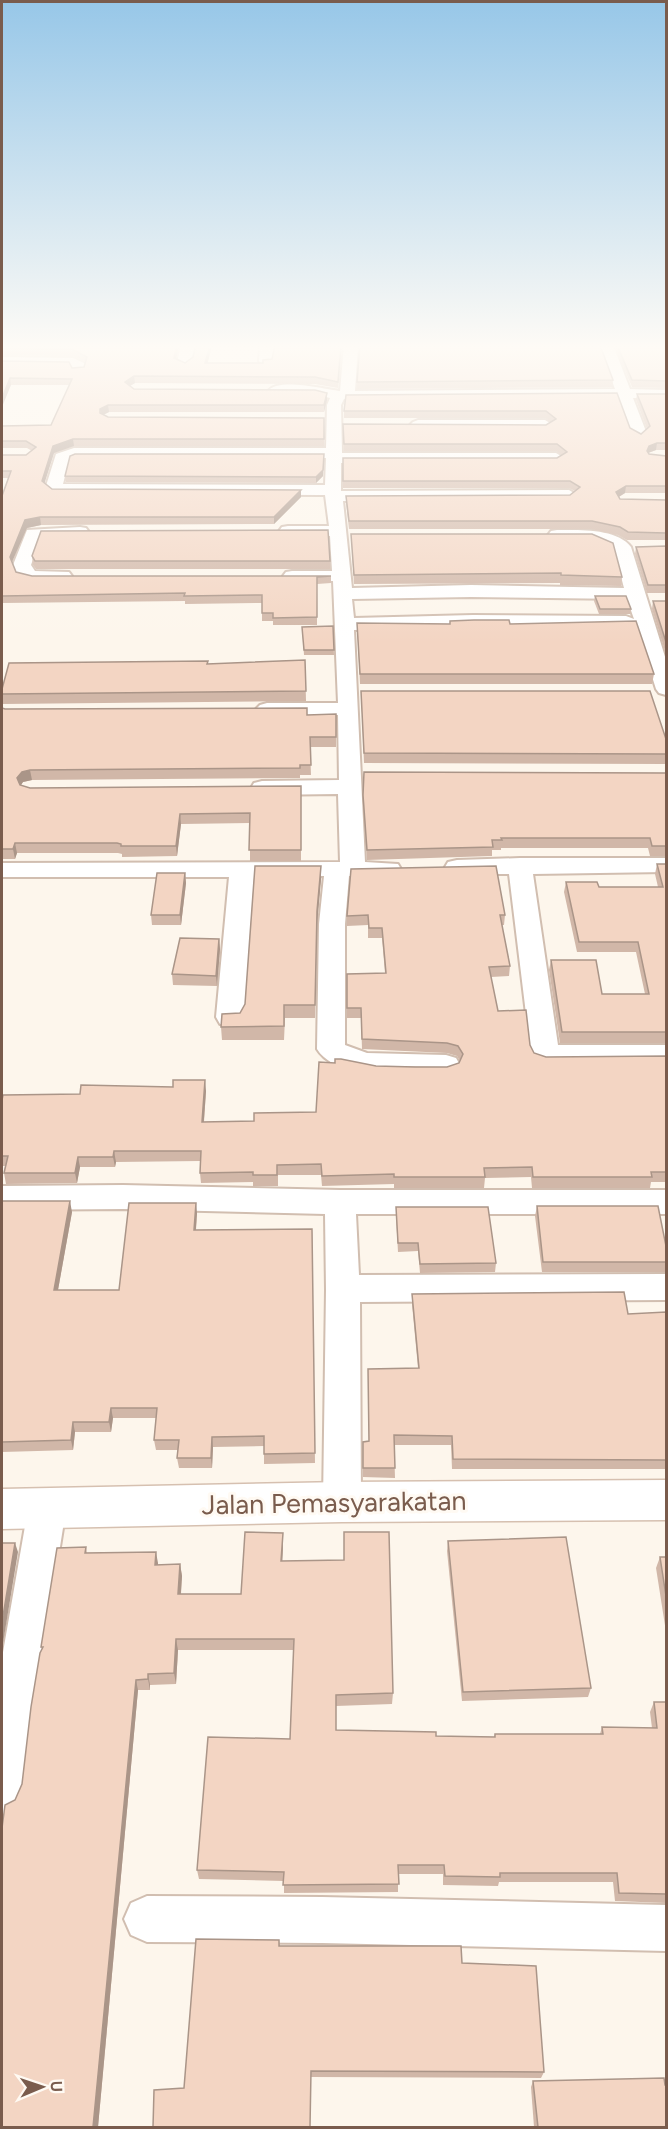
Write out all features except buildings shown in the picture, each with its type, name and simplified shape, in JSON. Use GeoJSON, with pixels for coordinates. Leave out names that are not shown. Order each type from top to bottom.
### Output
{"type":"FeatureCollection","features":[{"type":"Feature","properties":{"kind":"street"},"geometry":{"type":"LineString","coordinates":[[334,444],[334,493],[349,700],[358,777],[345,870],[332,924],[331,1049],[334,1054],[360,1062],[446,1065]]}},
{"type":"Feature","properties":{"kind":"street"},"geometry":{"type":"LineString","coordinates":[[515,444],[334,456],[74,453],[62,457],[53,489],[182,489],[334,493],[573,505]]}},
{"type":"Feature","properties":{"kind":"street"},"geometry":{"type":"LineString","coordinates":[[552,444],[585,536]]}},
{"type":"Feature","properties":{"kind":"street"},"geometry":{"type":"LineString","coordinates":[[174,510],[182,489]]}},
{"type":"Feature","properties":{"kind":"street"},"geometry":{"type":"LineString","coordinates":[[269,531],[359,536]]}},
{"type":"Feature","properties":{"kind":"street"},"geometry":{"type":"LineString","coordinates":[[80,576],[33,576],[24,573],[22,566],[33,534],[95,532]]}},
{"type":"Feature","properties":{"kind":"street"},"geometry":{"type":"LineString","coordinates":[[539,535],[604,538],[622,547],[644,547]]}},
{"type":"Feature","properties":{"kind":"street"},"geometry":{"type":"LineString","coordinates":[[622,547],[643,599],[644,622],[666,690],[643,692]]}},
{"type":"Feature","properties":{"kind":"street"},"geometry":{"type":"LineString","coordinates":[[269,576],[341,585],[643,599]]}},
{"type":"Feature","properties":{"kind":"street"},"geometry":{"type":"LineString","coordinates":[[344,624],[473,621],[644,622]]}},
{"type":"Feature","properties":{"kind":"street"},"geometry":{"type":"LineString","coordinates":[[243,710],[349,700],[372,692]]}},
{"type":"Feature","properties":{"kind":"street"},"geometry":{"type":"LineString","coordinates":[[244,788],[358,777]]}},
{"type":"Feature","properties":{"kind":"street"},"geometry":{"type":"LineString","coordinates":[[520,865],[545,1055],[666,1055]]}},
{"type":"Feature","properties":{"kind":"street"},"geometry":{"type":"LineString","coordinates":[[2,870],[345,870],[520,865],[666,865]]}},
{"type":"Feature","properties":{"kind":"street"},"geometry":{"type":"LineString","coordinates":[[230,1017],[242,869]]}},
{"type":"Feature","properties":{"kind":"street"},"geometry":{"type":"LineString","coordinates":[[2,1198],[123,1197],[340,1202],[666,1202]]}},
{"type":"Feature","properties":{"kind":"street"},"geometry":{"type":"LineString","coordinates":[[340,1202],[344,1290],[342,1502]]}},
{"type":"Feature","properties":{"kind":"street"},"geometry":{"type":"LineString","coordinates":[[344,1290],[386,1287],[666,1287]]}},
{"type":"Feature","properties":{"kind":"street","name":"Jalan Pemasyarakatan"},"geometry":{"type":"LineString","coordinates":[[2,1509],[342,1502],[666,1500]]}},
{"type":"Feature","properties":{"kind":"street"},"geometry":{"type":"LineString","coordinates":[[2,1794],[12,1717],[47,1509]]}},
{"type":"Feature","properties":{"kind":"street"},"geometry":{"type":"LineString","coordinates":[[147,1919],[322,1920],[666,1928]]}}]}
